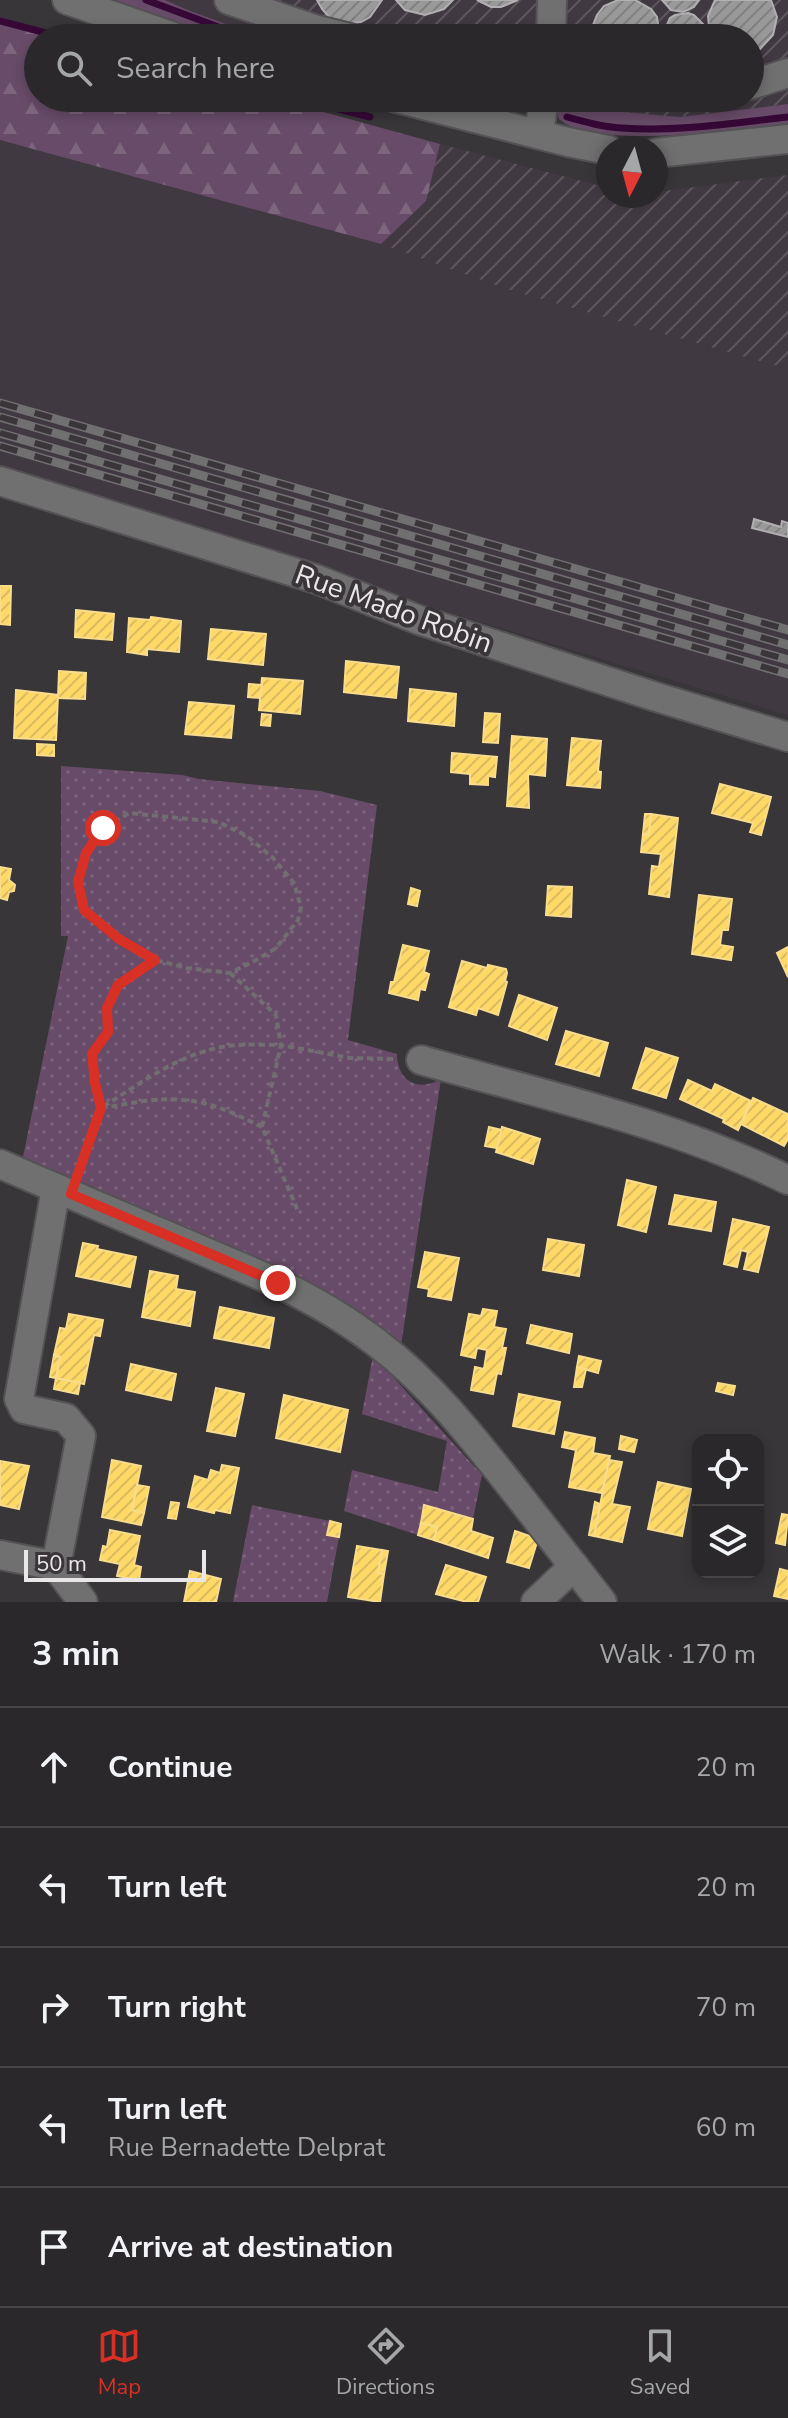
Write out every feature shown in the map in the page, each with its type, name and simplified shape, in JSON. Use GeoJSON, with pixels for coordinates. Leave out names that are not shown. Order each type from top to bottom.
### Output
{"type":"FeatureCollection","features":[{"type":"Feature","properties":{"kind":"street"},"geometry":{"type":"LineString","coordinates":[[67,0],[136,24]]}},
{"type":"Feature","properties":{"kind":"street"},"geometry":{"type":"LineString","coordinates":[[229,0],[299,24]]}},
{"type":"Feature","properties":{"kind":"street"},"geometry":{"type":"LineString","coordinates":[[551,24],[552,0]]}},
{"type":"Feature","properties":{"kind":"street"},"geometry":{"type":"LineString","coordinates":[[764,81],[788,73]]}},
{"type":"Feature","properties":{"kind":"street"},"geometry":{"type":"LineString","coordinates":[[452,112],[596,147]]}},
{"type":"Feature","properties":{"kind":"street"},"geometry":{"type":"LineString","coordinates":[[539,134],[542,112]]}},
{"type":"Feature","properties":{"kind":"street"},"geometry":{"type":"LineString","coordinates":[[668,152],[788,139]]}},
{"type":"Feature","properties":{"kind":"street","name":"Rue Mado Robin"},"geometry":{"type":"LineString","coordinates":[[0,481],[316,579],[419,620],[788,737]]}},
{"type":"Feature","properties":{"kind":"street"},"geometry":{"type":"LineString","coordinates":[[421,1060],[663,1129],[788,1180]]}},
{"type":"Feature","properties":{"kind":"street"},"geometry":{"type":"LineString","coordinates":[[0,1164],[278,1283],[313,1300],[359,1329],[422,1382],[448,1410],[602,1602]]}},
{"type":"Feature","properties":{"kind":"street"},"geometry":{"type":"LineString","coordinates":[[56,1566],[81,1436],[66,1418],[24,1409],[19,1399],[64,1191]]}},
{"type":"Feature","properties":{"kind":"street"},"geometry":{"type":"LineString","coordinates":[[0,1555],[56,1566],[83,1602]]}},
{"type":"Feature","properties":{"kind":"street"},"geometry":{"type":"LineString","coordinates":[[536,1602],[574,1566]]}},
{"type":"Feature","properties":{"kind":"path"},"geometry":{"type":"LineString","coordinates":[[129,813],[218,822],[247,836],[273,858],[294,883],[301,907],[298,920],[276,948],[230,973],[187,968],[155,960],[119,939],[84,910],[78,882],[86,853],[103,828],[129,813]]}},
{"type":"Feature","properties":{"kind":"path"},"geometry":{"type":"LineString","coordinates":[[101,1108],[92,1054],[108,1032],[107,1008],[118,985],[155,960]]}},
{"type":"Feature","properties":{"kind":"path"},"geometry":{"type":"LineString","coordinates":[[230,973],[276,1015],[281,1045],[262,1127],[298,1211]]}},
{"type":"Feature","properties":{"kind":"path"},"geometry":{"type":"LineString","coordinates":[[64,1191],[101,1108],[172,1063],[205,1051],[237,1045],[281,1045],[350,1058],[421,1060]]}},
{"type":"Feature","properties":{"kind":"path"},"geometry":{"type":"LineString","coordinates":[[101,1108],[150,1100],[185,1100],[229,1110],[262,1127]]}},
{"type":"Feature","properties":{"kind":"shaded area"},"geometry":{"type":"Polygon","coordinates":[[[165,0],[229,0],[305,24],[226,24],[165,0]]]}},
{"type":"Feature","properties":{"kind":"shaded area"},"geometry":{"type":"Polygon","coordinates":[[[229,0],[788,0],[788,104],[764,107],[764,24],[305,24],[229,0]]]}},
{"type":"Feature","properties":{"kind":"shaded area"},"geometry":{"type":"Polygon","coordinates":[[[606,112],[722,112],[680,117],[606,112]]]}},
{"type":"Feature","properties":{"kind":"shaded area"},"geometry":{"type":"Polygon","coordinates":[[[0,140],[381,244],[509,290],[788,369],[788,715],[0,477],[0,140]]]}},
{"type":"Feature","properties":{"kind":"shaded area"},"geometry":{"type":"Polygon","coordinates":[[[440,144],[596,185],[596,208],[668,208],[668,190],[788,175],[788,369],[509,290],[381,244],[425,201],[440,144]]]}},
{"type":"Feature","properties":{"kind":"green space"},"geometry":{"type":"Polygon","coordinates":[[[115,0],[165,0],[226,24],[184,24],[115,0]]]}},
{"type":"Feature","properties":{"kind":"green space"},"geometry":{"type":"Polygon","coordinates":[[[0,17],[24,25],[24,112],[324,112],[440,144],[426,201],[381,244],[0,140],[0,17]]]}},
{"type":"Feature","properties":{"kind":"green space"},"geometry":{"type":"Polygon","coordinates":[[[788,104],[788,124],[704,133],[634,136],[577,129],[559,119],[557,112],[624,112],[680,117],[722,112],[764,112],[764,107],[788,104]]]}},
{"type":"Feature","properties":{"kind":"green space"},"geometry":{"type":"Polygon","coordinates":[[[61,766],[182,775],[320,791],[377,805],[348,1040],[397,1054],[400,1071],[410,1082],[424,1085],[441,1079],[401,1346],[22,1162],[68,936],[61,936],[61,766]]]}},
{"type":"Feature","properties":{"kind":"green space"},"geometry":{"type":"Polygon","coordinates":[[[373,1355],[482,1475],[473,1519],[425,1505],[418,1535],[344,1511],[352,1470],[438,1492],[447,1441],[362,1414],[373,1355]]]}},
{"type":"Feature","properties":{"kind":"green space"},"geometry":{"type":"Polygon","coordinates":[[[252,1505],[330,1521],[328,1534],[339,1537],[327,1602],[233,1602],[252,1505]]]}},
{"type":"Feature","properties":{"kind":"building: Homes"},"geometry":{"type":"Polygon","coordinates":[[[0,586],[11,586],[10,625],[0,624],[0,586]]]}},
{"type":"Feature","properties":{"kind":"building: Homes"},"geometry":{"type":"Polygon","coordinates":[[[76,610],[114,614],[112,640],[75,637],[76,610]]]}},
{"type":"Feature","properties":{"kind":"building: Homes"},"geometry":{"type":"Polygon","coordinates":[[[151,617],[181,621],[179,652],[147,649],[147,655],[127,652],[129,618],[150,620],[151,617]]]}},
{"type":"Feature","properties":{"kind":"building: Homes"},"geometry":{"type":"Polygon","coordinates":[[[211,629],[266,634],[263,665],[208,659],[211,629]]]}},
{"type":"Feature","properties":{"kind":"building: Homes"},"geometry":{"type":"Polygon","coordinates":[[[346,661],[399,667],[396,698],[344,692],[346,661]]]}},
{"type":"Feature","properties":{"kind":"building: Homes"},"geometry":{"type":"Polygon","coordinates":[[[59,671],[86,673],[85,699],[58,698],[59,671]]]}},
{"type":"Feature","properties":{"kind":"building: Homes"},"geometry":{"type":"Polygon","coordinates":[[[262,678],[303,681],[300,714],[259,710],[262,678]]]}},
{"type":"Feature","properties":{"kind":"building: Homes"},"geometry":{"type":"Polygon","coordinates":[[[249,684],[262,685],[260,698],[248,697],[249,684]]]}},
{"type":"Feature","properties":{"kind":"building: Homes"},"geometry":{"type":"Polygon","coordinates":[[[410,689],[456,694],[454,726],[408,721],[410,689]]]}},
{"type":"Feature","properties":{"kind":"building: Homes"},"geometry":{"type":"Polygon","coordinates":[[[16,690],[58,695],[56,740],[14,738],[16,690]]]}},
{"type":"Feature","properties":{"kind":"building: Homes"},"geometry":{"type":"Polygon","coordinates":[[[189,702],[234,706],[231,738],[185,734],[189,702]]]}},
{"type":"Feature","properties":{"kind":"building: Homes"},"geometry":{"type":"Polygon","coordinates":[[[485,713],[500,714],[498,743],[483,742],[485,713]]]}},
{"type":"Feature","properties":{"kind":"building: Homes"},"geometry":{"type":"Polygon","coordinates":[[[262,714],[271,715],[270,726],[261,725],[262,714]]]}},
{"type":"Feature","properties":{"kind":"building: Homes"},"geometry":{"type":"Polygon","coordinates":[[[512,736],[547,739],[545,776],[528,774],[529,808],[507,806],[512,736]]]}},
{"type":"Feature","properties":{"kind":"building: Homes"},"geometry":{"type":"Polygon","coordinates":[[[572,738],[601,741],[600,788],[567,785],[572,738]]]}},
{"type":"Feature","properties":{"kind":"building: Homes"},"geometry":{"type":"Polygon","coordinates":[[[37,744],[54,745],[54,756],[37,755],[37,744]]]}},
{"type":"Feature","properties":{"kind":"building: Homes"},"geometry":{"type":"Polygon","coordinates":[[[452,753],[497,757],[495,777],[488,776],[488,785],[470,784],[470,774],[451,772],[452,753]]]}},
{"type":"Feature","properties":{"kind":"building: Homes"},"geometry":{"type":"Polygon","coordinates":[[[720,784],[771,797],[761,835],[750,832],[753,823],[712,813],[720,784]]]}},
{"type":"Feature","properties":{"kind":"building: Homes"},"geometry":{"type":"Polygon","coordinates":[[[645,814],[651,814],[649,835],[643,834],[645,814]]]}},
{"type":"Feature","properties":{"kind":"building: Homes"},"geometry":{"type":"Polygon","coordinates":[[[651,814],[678,818],[669,897],[649,894],[652,866],[659,867],[661,854],[641,852],[643,834],[649,835],[651,814]]]}},
{"type":"Feature","properties":{"kind":"building: Homes"},"geometry":{"type":"Polygon","coordinates":[[[0,867],[11,869],[9,880],[15,885],[7,900],[0,898],[0,867]]]}},
{"type":"Feature","properties":{"kind":"building: Homes"},"geometry":{"type":"Polygon","coordinates":[[[548,886],[572,887],[571,917],[546,915],[548,886]]]}},
{"type":"Feature","properties":{"kind":"building: Homes"},"geometry":{"type":"Polygon","coordinates":[[[411,888],[420,891],[417,906],[408,904],[411,888]]]}},
{"type":"Feature","properties":{"kind":"building: Homes"},"geometry":{"type":"Polygon","coordinates":[[[699,895],[732,899],[728,930],[722,930],[720,945],[733,947],[731,960],[692,954],[699,895]]]}},
{"type":"Feature","properties":{"kind":"building: Homes"},"geometry":{"type":"Polygon","coordinates":[[[403,945],[429,951],[424,972],[429,974],[425,990],[420,989],[418,1000],[389,993],[403,945]]]}},
{"type":"Feature","properties":{"kind":"building: Homes"},"geometry":{"type":"Polygon","coordinates":[[[788,947],[788,977],[777,953],[788,947]]]}},
{"type":"Feature","properties":{"kind":"building: Homes"},"geometry":{"type":"Polygon","coordinates":[[[462,961],[487,968],[488,965],[506,969],[507,982],[498,1015],[478,1008],[476,1015],[449,1007],[462,961]]]}},
{"type":"Feature","properties":{"kind":"building: Homes"},"geometry":{"type":"Polygon","coordinates":[[[519,995],[557,1008],[547,1040],[509,1026],[519,995]]]}},
{"type":"Feature","properties":{"kind":"building: Homes"},"geometry":{"type":"Polygon","coordinates":[[[566,1031],[608,1043],[599,1076],[556,1064],[566,1031]]]}},
{"type":"Feature","properties":{"kind":"building: Homes"},"geometry":{"type":"Polygon","coordinates":[[[646,1048],[678,1058],[666,1098],[633,1088],[646,1048]]]}},
{"type":"Feature","properties":{"kind":"building: Homes"},"geometry":{"type":"Polygon","coordinates":[[[688,1080],[712,1091],[715,1084],[751,1101],[738,1130],[723,1122],[724,1119],[680,1099],[688,1080]]]}},
{"type":"Feature","properties":{"kind":"building: Homes"},"geometry":{"type":"Polygon","coordinates":[[[753,1098],[788,1114],[788,1139],[784,1146],[741,1124],[753,1098]]]}},
{"type":"Feature","properties":{"kind":"building: Homes"},"geometry":{"type":"Polygon","coordinates":[[[489,1127],[502,1130],[497,1148],[485,1146],[489,1127]]]}},
{"type":"Feature","properties":{"kind":"building: Homes"},"geometry":{"type":"Polygon","coordinates":[[[502,1127],[540,1139],[533,1164],[496,1152],[502,1127]]]}},
{"type":"Feature","properties":{"kind":"building: Homes"},"geometry":{"type":"Polygon","coordinates":[[[627,1180],[656,1187],[646,1232],[618,1225],[627,1180]]]}},
{"type":"Feature","properties":{"kind":"building: Homes"},"geometry":{"type":"Polygon","coordinates":[[[675,1195],[716,1202],[711,1231],[669,1224],[675,1195]]]}},
{"type":"Feature","properties":{"kind":"building: Homes"},"geometry":{"type":"Polygon","coordinates":[[[733,1219],[769,1227],[758,1272],[744,1269],[748,1252],[741,1250],[737,1267],[724,1264],[733,1219]]]}},
{"type":"Feature","properties":{"kind":"building: Homes"},"geometry":{"type":"Polygon","coordinates":[[[548,1239],[584,1245],[579,1276],[543,1270],[548,1239]]]}},
{"type":"Feature","properties":{"kind":"building: Homes"},"geometry":{"type":"Polygon","coordinates":[[[83,1243],[136,1257],[130,1287],[76,1276],[83,1243]]]}},
{"type":"Feature","properties":{"kind":"building: Homes"},"geometry":{"type":"Polygon","coordinates":[[[425,1252],[459,1258],[451,1300],[428,1296],[429,1289],[418,1287],[425,1252]]]}},
{"type":"Feature","properties":{"kind":"building: Homes"},"geometry":{"type":"Polygon","coordinates":[[[150,1271],[178,1276],[176,1289],[195,1292],[190,1326],[142,1317],[150,1271]]]}},
{"type":"Feature","properties":{"kind":"building: Homes"},"geometry":{"type":"Polygon","coordinates":[[[220,1307],[274,1318],[269,1348],[214,1338],[220,1307]]]}},
{"type":"Feature","properties":{"kind":"building: Homes"},"geometry":{"type":"Polygon","coordinates":[[[483,1309],[497,1311],[494,1327],[506,1329],[501,1374],[497,1373],[493,1394],[471,1390],[475,1367],[484,1369],[487,1350],[477,1348],[475,1358],[461,1355],[469,1314],[481,1316],[483,1309]]]}},
{"type":"Feature","properties":{"kind":"building: Homes"},"geometry":{"type":"Polygon","coordinates":[[[69,1314],[103,1320],[100,1336],[94,1335],[84,1384],[56,1378],[60,1357],[54,1355],[60,1328],[66,1329],[69,1314]]]}},
{"type":"Feature","properties":{"kind":"building: Homes"},"geometry":{"type":"Polygon","coordinates":[[[531,1325],[572,1334],[569,1353],[527,1343],[531,1325]]]}},
{"type":"Feature","properties":{"kind":"building: Homes"},"geometry":{"type":"Polygon","coordinates":[[[54,1355],[60,1357],[56,1378],[50,1377],[54,1355]]]}},
{"type":"Feature","properties":{"kind":"building: Homes"},"geometry":{"type":"Polygon","coordinates":[[[579,1356],[601,1361],[598,1373],[577,1367],[579,1356]]]}},
{"type":"Feature","properties":{"kind":"building: Homes"},"geometry":{"type":"Polygon","coordinates":[[[131,1364],[176,1374],[171,1400],[126,1390],[131,1364]]]}},
{"type":"Feature","properties":{"kind":"building: Homes"},"geometry":{"type":"Polygon","coordinates":[[[577,1367],[586,1369],[582,1387],[574,1387],[577,1367]]]}},
{"type":"Feature","properties":{"kind":"building: Homes"},"geometry":{"type":"Polygon","coordinates":[[[56,1378],[80,1383],[78,1394],[54,1389],[56,1378]]]}},
{"type":"Feature","properties":{"kind":"building: Homes"},"geometry":{"type":"Polygon","coordinates":[[[718,1383],[735,1386],[733,1395],[716,1391],[718,1383]]]}},
{"type":"Feature","properties":{"kind":"building: Homes"},"geometry":{"type":"Polygon","coordinates":[[[216,1388],[244,1394],[235,1436],[207,1431],[216,1388]]]}},
{"type":"Feature","properties":{"kind":"building: Homes"},"geometry":{"type":"Polygon","coordinates":[[[519,1394],[560,1402],[554,1434],[513,1426],[519,1394]]]}},
{"type":"Feature","properties":{"kind":"building: Homes"},"geometry":{"type":"Polygon","coordinates":[[[284,1395],[348,1410],[340,1452],[276,1438],[284,1395]]]}},
{"type":"Feature","properties":{"kind":"building: Homes"},"geometry":{"type":"Polygon","coordinates":[[[565,1432],[595,1438],[593,1453],[610,1456],[602,1493],[569,1487],[576,1450],[562,1447],[565,1432]]]}},
{"type":"Feature","properties":{"kind":"building: Homes"},"geometry":{"type":"Polygon","coordinates":[[[621,1436],[637,1440],[634,1452],[619,1449],[621,1436]]]}},
{"type":"Feature","properties":{"kind":"building: Homes"},"geometry":{"type":"Polygon","coordinates":[[[112,1460],[141,1466],[132,1510],[144,1513],[141,1525],[102,1517],[112,1460]]]}},
{"type":"Feature","properties":{"kind":"building: Homes"},"geometry":{"type":"Polygon","coordinates":[[[609,1460],[622,1462],[612,1504],[630,1507],[622,1542],[594,1536],[609,1460]]]}},
{"type":"Feature","properties":{"kind":"building: Homes"},"geometry":{"type":"Polygon","coordinates":[[[0,1461],[29,1466],[19,1509],[0,1505],[0,1461]]]}},
{"type":"Feature","properties":{"kind":"building: Homes"},"geometry":{"type":"Polygon","coordinates":[[[222,1465],[239,1468],[230,1513],[188,1507],[195,1476],[208,1480],[211,1470],[220,1473],[222,1465]]]}},
{"type":"Feature","properties":{"kind":"building: Homes"},"geometry":{"type":"Polygon","coordinates":[[[658,1482],[691,1489],[682,1536],[648,1529],[658,1482]]]}},
{"type":"Feature","properties":{"kind":"building: Homes"},"geometry":{"type":"Polygon","coordinates":[[[137,1485],[149,1487],[144,1513],[132,1510],[137,1485]]]}},
{"type":"Feature","properties":{"kind":"building: Homes"},"geometry":{"type":"Polygon","coordinates":[[[171,1502],[179,1503],[176,1519],[168,1518],[171,1502]]]}},
{"type":"Feature","properties":{"kind":"building: Homes"},"geometry":{"type":"Polygon","coordinates":[[[595,1502],[600,1504],[594,1536],[589,1535],[595,1502]]]}},
{"type":"Feature","properties":{"kind":"building: Homes"},"geometry":{"type":"Polygon","coordinates":[[[424,1505],[473,1519],[471,1531],[493,1538],[488,1558],[434,1540],[437,1527],[421,1523],[424,1505]]]}},
{"type":"Feature","properties":{"kind":"building: Homes"},"geometry":{"type":"Polygon","coordinates":[[[782,1514],[788,1515],[785,1545],[776,1543],[782,1514]]]}},
{"type":"Feature","properties":{"kind":"building: Homes"},"geometry":{"type":"Polygon","coordinates":[[[330,1521],[341,1524],[339,1537],[327,1535],[330,1521]]]}},
{"type":"Feature","properties":{"kind":"building: Homes"},"geometry":{"type":"Polygon","coordinates":[[[421,1523],[437,1527],[434,1540],[418,1535],[421,1523]]]}},
{"type":"Feature","properties":{"kind":"building: Homes"},"geometry":{"type":"Polygon","coordinates":[[[110,1530],[140,1536],[134,1565],[141,1567],[139,1580],[117,1576],[120,1564],[100,1560],[103,1546],[107,1547],[110,1530]]]}},
{"type":"Feature","properties":{"kind":"building: Homes"},"geometry":{"type":"Polygon","coordinates":[[[515,1531],[538,1539],[529,1568],[507,1562],[515,1531]]]}},
{"type":"Feature","properties":{"kind":"building: Homes"},"geometry":{"type":"Polygon","coordinates":[[[357,1546],[382,1550],[378,1573],[384,1574],[380,1602],[348,1597],[357,1546]]]}},
{"type":"Feature","properties":{"kind":"building: Homes"},"geometry":{"type":"Polygon","coordinates":[[[382,1550],[388,1551],[384,1574],[378,1573],[382,1550]]]}},
{"type":"Feature","properties":{"kind":"building: Homes"},"geometry":{"type":"Polygon","coordinates":[[[446,1565],[486,1577],[478,1602],[436,1594],[446,1565]]]}},
{"type":"Feature","properties":{"kind":"building: Homes"},"geometry":{"type":"Polygon","coordinates":[[[780,1569],[788,1571],[788,1599],[774,1596],[780,1569]]]}},
{"type":"Feature","properties":{"kind":"building: Homes"},"geometry":{"type":"Polygon","coordinates":[[[190,1571],[221,1579],[216,1602],[184,1602],[190,1571]]]}},
{"type":"Feature","properties":{"kind":"building: Industry"},"geometry":{"type":"Polygon","coordinates":[[[317,0],[382,0],[370,17],[350,23],[329,17],[317,0]]]}},
{"type":"Feature","properties":{"kind":"building: Industry"},"geometry":{"type":"Polygon","coordinates":[[[396,0],[453,0],[444,9],[425,15],[405,10],[396,0]]]}},
{"type":"Feature","properties":{"kind":"building: Industry"},"geometry":{"type":"Polygon","coordinates":[[[477,0],[518,0],[501,7],[491,7],[477,0]]]}},
{"type":"Feature","properties":{"kind":"building: Industry"},"geometry":{"type":"Polygon","coordinates":[[[618,0],[635,0],[651,9],[658,24],[593,24],[604,6],[618,0]]]}},
{"type":"Feature","properties":{"kind":"building: Industry"},"geometry":{"type":"Polygon","coordinates":[[[662,0],[699,0],[694,7],[683,12],[671,10],[662,0]]]}},
{"type":"Feature","properties":{"kind":"building: Industry"},"geometry":{"type":"Polygon","coordinates":[[[715,0],[771,0],[777,17],[773,35],[764,45],[764,24],[709,24],[708,16],[715,0]]]}},
{"type":"Feature","properties":{"kind":"building: Industry"},"geometry":{"type":"Polygon","coordinates":[[[688,13],[703,24],[667,24],[675,15],[688,13]]]}},
{"type":"Feature","properties":{"kind":"building: Industry"},"geometry":{"type":"Polygon","coordinates":[[[754,519],[781,527],[782,521],[788,523],[788,537],[752,528],[754,519]]]}},
{"type":"Feature","properties":{"kind":"waterway"},"geometry":{"type":"LineString","coordinates":[[146,0],[210,24]]}},
{"type":"Feature","properties":{"kind":"waterway"},"geometry":{"type":"LineString","coordinates":[[0,21],[24,27]]}},
{"type":"Feature","properties":{"kind":"waterway"},"geometry":{"type":"LineString","coordinates":[[350,112],[370,117]]}},
{"type":"Feature","properties":{"kind":"waterway"},"geometry":{"type":"LineString","coordinates":[[567,117],[608,127],[643,129],[788,117]]}},
{"type":"Feature","properties":{"kind":"railway"},"geometry":{"type":"LineString","coordinates":[[0,403],[788,630]]}},
{"type":"Feature","properties":{"kind":"railway"},"geometry":{"type":"LineString","coordinates":[[0,417],[788,645]]}},
{"type":"Feature","properties":{"kind":"railway"},"geometry":{"type":"LineString","coordinates":[[0,433],[788,660]]}},
{"type":"Feature","properties":{"kind":"railway"},"geometry":{"type":"LineString","coordinates":[[0,446],[788,674]]}},
{"type":"Feature","properties":{"kind":"route"},"geometry":{"type":"LineString","coordinates":[[103,828],[86,853],[78,882],[84,910],[119,939],[155,960],[118,985],[107,1008],[108,1032],[92,1054],[101,1108],[71,1194],[278,1283]]}}]}
